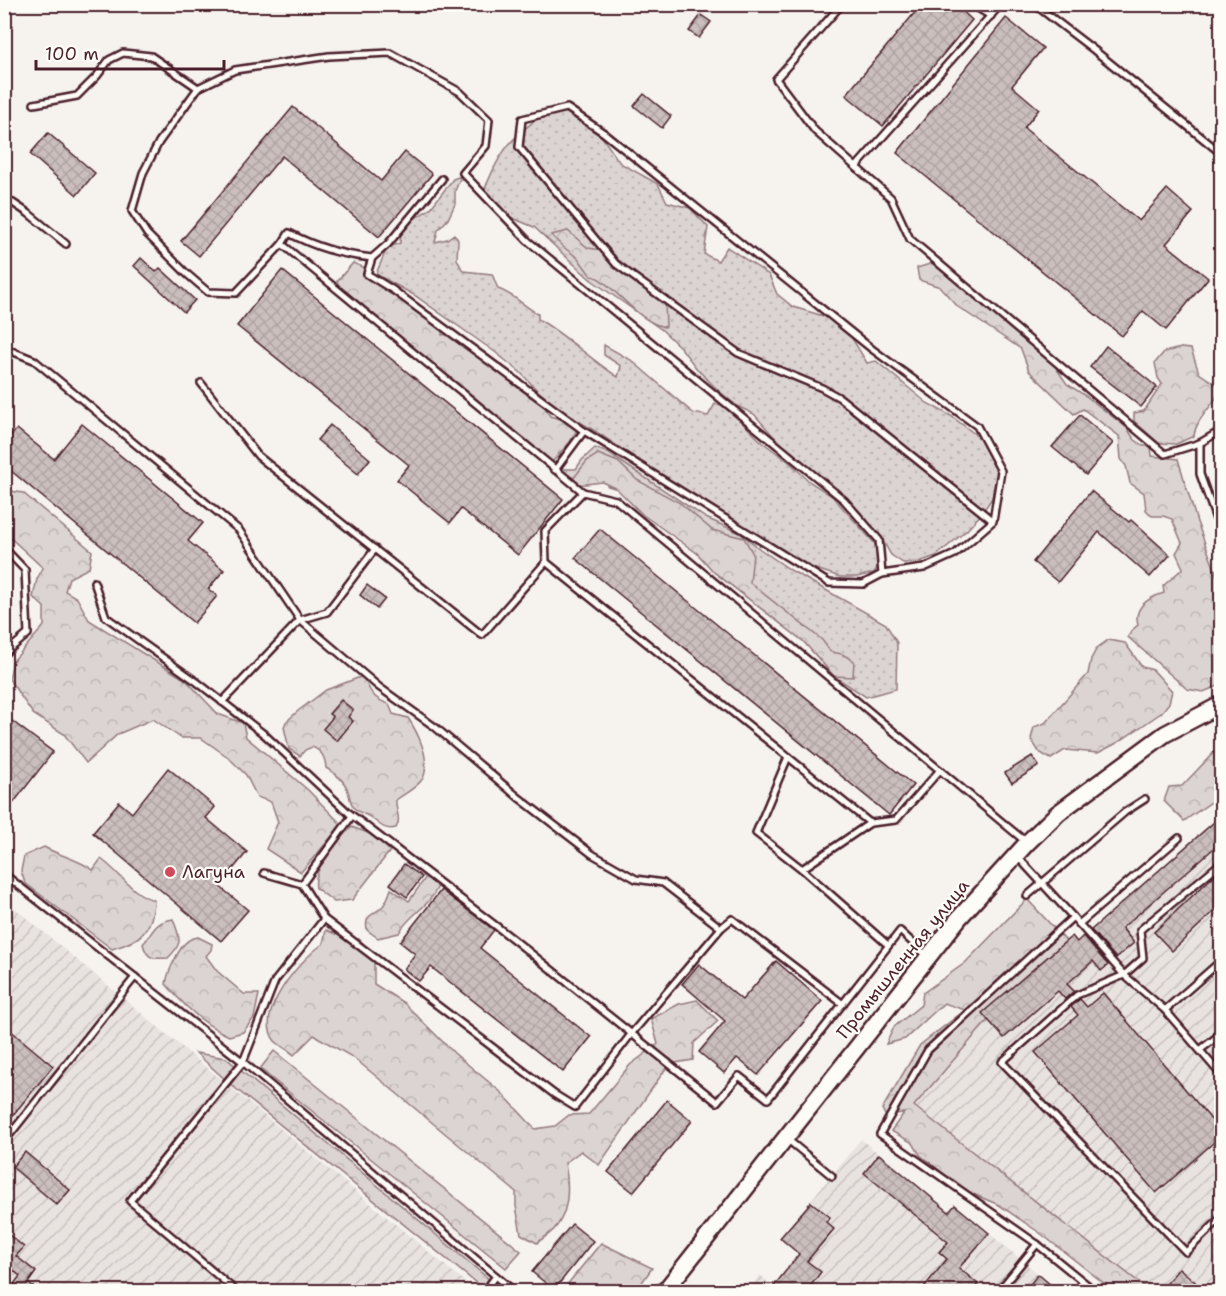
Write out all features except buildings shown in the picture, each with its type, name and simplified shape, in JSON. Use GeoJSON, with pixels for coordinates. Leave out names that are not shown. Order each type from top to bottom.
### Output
{"type":"FeatureCollection","features":[{"type":"Feature","properties":{"kind":"street","name":"Промышленная улица"},"geometry":{"type":"LineString","coordinates":[[664,1292],[958,918],[1027,843],[1058,813],[1165,734],[1221,704]]}},
{"type":"Feature","properties":{"kind":"lane"},"geometry":{"type":"LineString","coordinates":[[842,4],[776,79],[815,131],[891,198],[910,239],[1166,454],[1200,443],[1221,430]]}},
{"type":"Feature","properties":{"kind":"lane"},"geometry":{"type":"LineString","coordinates":[[971,4],[991,16]]}},
{"type":"Feature","properties":{"kind":"lane"},"geometry":{"type":"LineString","coordinates":[[856,167],[1001,4]]}},
{"type":"Feature","properties":{"kind":"lane"},"geometry":{"type":"LineString","coordinates":[[1034,4],[1221,154]]}},
{"type":"Feature","properties":{"kind":"lane"},"geometry":{"type":"LineString","coordinates":[[34,104],[77,96],[109,60],[123,53],[151,56],[198,88]]}},
{"type":"Feature","properties":{"kind":"lane"},"geometry":{"type":"LineString","coordinates":[[372,258],[337,253],[307,243],[289,233],[282,244],[236,293],[208,292],[147,234],[132,211],[143,173],[159,142],[198,88],[235,70],[329,56],[390,53],[460,92],[489,120],[486,146],[463,173],[528,241],[844,500],[879,540],[882,574]]}},
{"type":"Feature","properties":{"kind":"lane"},"geometry":{"type":"LineString","coordinates":[[442,179],[388,244],[372,258],[367,274],[393,290],[584,431],[829,583],[864,584],[882,574],[924,568],[955,554],[993,521],[1001,471],[977,426],[872,349],[604,133],[567,108],[522,119],[519,147],[616,264],[738,353],[822,388],[840,398],[993,521]]}},
{"type":"Feature","properties":{"kind":"lane"},"geometry":{"type":"LineString","coordinates":[[4,197],[66,244]]}},
{"type":"Feature","properties":{"kind":"lane"},"geometry":{"type":"LineString","coordinates":[[282,244],[583,492],[616,500],[1027,843]]}},
{"type":"Feature","properties":{"kind":"lane"},"geometry":{"type":"LineString","coordinates":[[4,348],[34,360],[239,530],[300,620],[379,687],[435,727],[518,797],[592,854],[636,879],[663,883],[721,928]]}},
{"type":"Feature","properties":{"kind":"lane"},"geometry":{"type":"LineString","coordinates":[[201,383],[258,456],[482,635],[546,562],[546,531],[583,492]]}},
{"type":"Feature","properties":{"kind":"lane"},"geometry":{"type":"LineString","coordinates":[[555,470],[584,431]]}},
{"type":"Feature","properties":{"kind":"lane"},"geometry":{"type":"LineString","coordinates":[[1200,443],[1200,474],[1221,536]]}},
{"type":"Feature","properties":{"kind":"lane"},"geometry":{"type":"LineString","coordinates":[[4,548],[25,570],[28,634],[4,654]]}},
{"type":"Feature","properties":{"kind":"lane"},"geometry":{"type":"LineString","coordinates":[[222,702],[300,620],[327,612],[375,549]]}},
{"type":"Feature","properties":{"kind":"lane"},"geometry":{"type":"LineString","coordinates":[[546,562],[870,823]]}},
{"type":"Feature","properties":{"kind":"lane"},"geometry":{"type":"LineString","coordinates":[[94,582],[106,617],[265,735],[349,813],[513,939],[717,1102],[739,1076],[768,1099],[900,932],[928,957]]}},
{"type":"Feature","properties":{"kind":"lane"},"geometry":{"type":"LineString","coordinates":[[788,757],[756,833],[802,869],[888,945]]}},
{"type":"Feature","properties":{"kind":"lane"},"geometry":{"type":"LineString","coordinates":[[802,869],[870,823],[896,820],[940,770]]}},
{"type":"Feature","properties":{"kind":"lane"},"geometry":{"type":"LineString","coordinates":[[1027,896],[1125,812],[1145,799]]}},
{"type":"Feature","properties":{"kind":"lane"},"geometry":{"type":"LineString","coordinates":[[302,884],[352,816],[349,813]]}},
{"type":"Feature","properties":{"kind":"lane"},"geometry":{"type":"LineString","coordinates":[[1079,924],[1179,838]]}},
{"type":"Feature","properties":{"kind":"lane"},"geometry":{"type":"LineString","coordinates":[[1016,855],[1124,975],[1165,1010],[1221,1076]]}},
{"type":"Feature","properties":{"kind":"lane"},"geometry":{"type":"LineString","coordinates":[[1221,862],[1140,930],[1143,958],[1124,975],[1077,995],[1002,1062],[1186,1251],[1221,1217]]}},
{"type":"Feature","properties":{"kind":"lane"},"geometry":{"type":"LineString","coordinates":[[264,873],[302,884],[324,918],[554,1094],[575,1107],[632,1033],[721,928],[732,919],[843,1004]]}},
{"type":"Feature","properties":{"kind":"lane"},"geometry":{"type":"LineString","coordinates":[[4,874],[243,1062],[515,1292]]}},
{"type":"Feature","properties":{"kind":"lane"},"geometry":{"type":"LineString","coordinates":[[1073,917],[928,1050],[880,1134],[1037,1244],[1096,1292]]}},
{"type":"Feature","properties":{"kind":"lane"},"geometry":{"type":"LineString","coordinates":[[237,1292],[130,1201],[243,1062],[275,981],[324,918]]}},
{"type":"Feature","properties":{"kind":"lane"},"geometry":{"type":"LineString","coordinates":[[1165,1010],[1221,960]]}},
{"type":"Feature","properties":{"kind":"lane"},"geometry":{"type":"LineString","coordinates":[[4,1142],[135,977]]}},
{"type":"Feature","properties":{"kind":"lane"},"geometry":{"type":"LineString","coordinates":[[1200,1050],[1221,1033]]}},
{"type":"Feature","properties":{"kind":"lane"},"geometry":{"type":"LineString","coordinates":[[785,1138],[832,1176]]}},
{"type":"Feature","properties":{"kind":"lane"},"geometry":{"type":"LineString","coordinates":[[998,1292],[1037,1244]]}},
{"type":"Feature","properties":{"kind":"lane"},"geometry":{"type":"LineString","coordinates":[[484,1292],[496,1276]]}},
{"type":"Feature","properties":{"kind":"shaded area"},"geometry":{"type":"Polygon","coordinates":[[[1221,816],[1221,1291],[1150,1291],[914,1106],[988,1020],[982,1013],[1072,936],[1077,942],[1221,816]]]}},
{"type":"Feature","properties":{"kind":"shaded area"},"geometry":{"type":"Polygon","coordinates":[[[5,900],[476,1291],[5,1291],[5,900]]]}},
{"type":"Feature","properties":{"kind":"shaded area"},"geometry":{"type":"Polygon","coordinates":[[[861,1139],[949,1212],[955,1205],[1059,1291],[746,1292],[760,1275],[774,1286],[799,1255],[780,1238],[861,1139]]]}},
{"type":"Feature","properties":{"kind":"green space"},"geometry":{"type":"Polygon","coordinates":[[[552,107],[567,110],[600,134],[620,163],[658,184],[667,202],[690,208],[708,227],[704,254],[718,261],[727,247],[769,275],[777,294],[793,307],[827,317],[850,335],[867,363],[876,361],[927,403],[951,416],[980,438],[994,453],[998,468],[992,498],[967,530],[936,556],[919,562],[903,563],[891,555],[864,518],[776,439],[754,414],[737,406],[718,390],[662,330],[590,279],[534,227],[500,213],[484,191],[493,171],[512,141],[552,107]]]}},
{"type":"Feature","properties":{"kind":"green space"},"geometry":{"type":"Polygon","coordinates":[[[461,176],[455,191],[455,204],[448,219],[438,230],[435,242],[447,239],[454,234],[458,240],[457,259],[463,271],[492,274],[498,289],[538,314],[538,319],[618,377],[621,366],[604,355],[604,345],[631,360],[693,413],[708,416],[715,404],[724,405],[762,442],[788,461],[810,482],[832,496],[877,546],[881,561],[874,573],[857,577],[840,577],[810,567],[756,536],[562,411],[495,352],[414,295],[376,274],[387,248],[400,243],[401,232],[409,222],[430,209],[453,179],[461,176]]]}},
{"type":"Feature","properties":{"kind":"green space"},"geometry":{"type":"Polygon","coordinates":[[[568,231],[588,248],[602,250],[627,266],[631,279],[647,282],[648,287],[665,303],[666,327],[645,318],[606,284],[591,276],[578,258],[551,235],[568,231]]]}},
{"type":"Feature","properties":{"kind":"green space"},"geometry":{"type":"Polygon","coordinates":[[[942,260],[1028,342],[1041,346],[1067,384],[1127,428],[1134,439],[1143,446],[1151,446],[1152,456],[1178,459],[1197,522],[1221,586],[1221,685],[1203,692],[1187,689],[1128,637],[1138,625],[1138,613],[1143,604],[1164,593],[1163,586],[1183,568],[1176,553],[1182,543],[1172,519],[1152,516],[1146,510],[1144,493],[1130,483],[1126,466],[1121,459],[1119,436],[1083,409],[1074,414],[1029,371],[1021,349],[958,307],[940,287],[919,280],[917,268],[942,260]]]}},
{"type":"Feature","properties":{"kind":"green space"},"geometry":{"type":"Polygon","coordinates":[[[353,263],[368,269],[374,282],[389,293],[416,307],[442,325],[442,335],[457,333],[542,402],[550,416],[564,420],[577,430],[570,442],[552,462],[541,456],[340,288],[337,281],[353,263]]]}},
{"type":"Feature","properties":{"kind":"green space"},"geometry":{"type":"Polygon","coordinates":[[[1181,348],[1191,349],[1199,373],[1220,387],[1215,399],[1199,422],[1194,436],[1176,444],[1159,443],[1134,421],[1134,413],[1144,411],[1162,384],[1158,378],[1155,363],[1164,352],[1181,348]]]}},
{"type":"Feature","properties":{"kind":"green space"},"geometry":{"type":"Polygon","coordinates":[[[595,448],[608,453],[706,518],[740,533],[792,571],[886,624],[897,643],[896,689],[866,697],[834,676],[803,641],[714,572],[697,553],[635,508],[621,490],[608,486],[600,478],[577,485],[559,469],[576,469],[595,448]]]}},
{"type":"Feature","properties":{"kind":"green space"},"geometry":{"type":"Polygon","coordinates":[[[598,454],[618,462],[637,480],[680,503],[712,530],[744,538],[753,554],[750,583],[822,640],[831,652],[842,654],[854,661],[853,677],[834,676],[803,641],[714,572],[697,553],[643,515],[616,488],[603,482],[577,485],[573,479],[587,461],[598,454]]]}},
{"type":"Feature","properties":{"kind":"green space"},"geometry":{"type":"Polygon","coordinates":[[[5,490],[23,493],[92,551],[89,568],[69,578],[65,591],[77,598],[89,620],[186,680],[218,714],[243,723],[246,737],[308,790],[342,825],[301,872],[266,849],[278,822],[271,802],[257,797],[246,775],[228,757],[201,738],[181,738],[153,719],[118,734],[86,763],[64,734],[33,714],[9,679],[13,661],[44,626],[44,607],[33,597],[37,579],[43,568],[5,533],[5,490]]]}},
{"type":"Feature","properties":{"kind":"green space"},"geometry":{"type":"Polygon","coordinates":[[[1108,640],[1125,643],[1142,667],[1153,670],[1172,691],[1169,703],[1161,713],[1098,753],[1065,750],[1051,759],[1039,752],[1031,739],[1034,727],[1045,723],[1088,674],[1091,659],[1097,648],[1108,640]]]}},
{"type":"Feature","properties":{"kind":"green space"},"geometry":{"type":"Polygon","coordinates":[[[363,676],[372,694],[389,704],[393,714],[408,718],[416,731],[424,753],[424,776],[396,800],[398,821],[396,828],[392,829],[385,828],[355,809],[345,784],[326,768],[321,753],[312,747],[300,756],[289,749],[284,727],[298,711],[326,690],[363,676]]]}},
{"type":"Feature","properties":{"kind":"green space"},"geometry":{"type":"Polygon","coordinates":[[[1221,745],[1221,795],[1184,821],[1164,801],[1169,787],[1182,786],[1221,745]]]}},
{"type":"Feature","properties":{"kind":"green space"},"geometry":{"type":"Polygon","coordinates":[[[352,827],[373,835],[381,833],[385,837],[384,845],[390,851],[352,900],[334,902],[316,888],[316,880],[327,854],[352,827]]]}},
{"type":"Feature","properties":{"kind":"green space"},"geometry":{"type":"Polygon","coordinates":[[[44,847],[93,870],[101,859],[108,864],[132,888],[154,900],[148,927],[137,938],[112,949],[25,883],[21,871],[24,856],[44,847]]]}},
{"type":"Feature","properties":{"kind":"green space"},"geometry":{"type":"Polygon","coordinates":[[[426,877],[435,879],[438,886],[430,900],[403,926],[399,933],[378,938],[367,930],[368,918],[383,905],[391,889],[409,901],[426,877]]]}},
{"type":"Feature","properties":{"kind":"green space"},"geometry":{"type":"Polygon","coordinates":[[[1027,899],[1066,941],[983,1013],[988,1020],[914,1106],[1150,1291],[1114,1291],[1040,1233],[999,1205],[966,1191],[920,1155],[913,1143],[891,1131],[904,1113],[885,1115],[882,1109],[920,1045],[965,1010],[944,1003],[905,1039],[886,1044],[894,1027],[921,1005],[923,993],[965,963],[1027,899]]]}},
{"type":"Feature","properties":{"kind":"green space"},"geometry":{"type":"Polygon","coordinates":[[[173,919],[179,936],[177,948],[168,958],[151,957],[146,953],[143,944],[158,925],[173,919]]]}},
{"type":"Feature","properties":{"kind":"green space"},"geometry":{"type":"Polygon","coordinates":[[[326,930],[347,939],[359,939],[374,955],[374,984],[404,1003],[454,1053],[502,1093],[535,1129],[555,1126],[569,1115],[589,1114],[630,1065],[658,1044],[651,1019],[679,1004],[697,1000],[718,1021],[694,1043],[693,1060],[669,1064],[599,1165],[581,1151],[565,1163],[568,1188],[564,1212],[554,1229],[537,1243],[521,1234],[516,1192],[354,1058],[314,1035],[294,1055],[275,1041],[270,1029],[270,1016],[275,1002],[292,974],[323,944],[326,930]]]}},
{"type":"Feature","properties":{"kind":"green space"},"geometry":{"type":"Polygon","coordinates":[[[198,937],[212,944],[206,956],[217,971],[244,994],[259,994],[254,1018],[243,1032],[229,1036],[211,1026],[187,1007],[166,984],[171,967],[181,948],[189,940],[198,937]]]}},
{"type":"Feature","properties":{"kind":"green space"},"geometry":{"type":"Polygon","coordinates":[[[274,1051],[521,1251],[506,1268],[260,1069],[274,1051]]]}},
{"type":"Feature","properties":{"kind":"green space"},"geometry":{"type":"Polygon","coordinates":[[[196,1053],[226,1058],[503,1291],[486,1291],[230,1084],[196,1053]]]}},
{"type":"Feature","properties":{"kind":"green space"},"geometry":{"type":"Polygon","coordinates":[[[601,1243],[652,1268],[636,1291],[562,1291],[601,1243]]]}},
{"type":"Feature","properties":{"kind":"place","name":"Лагуна"},"geometry":{"type":"Point","coordinates":[170,872]}}]}
